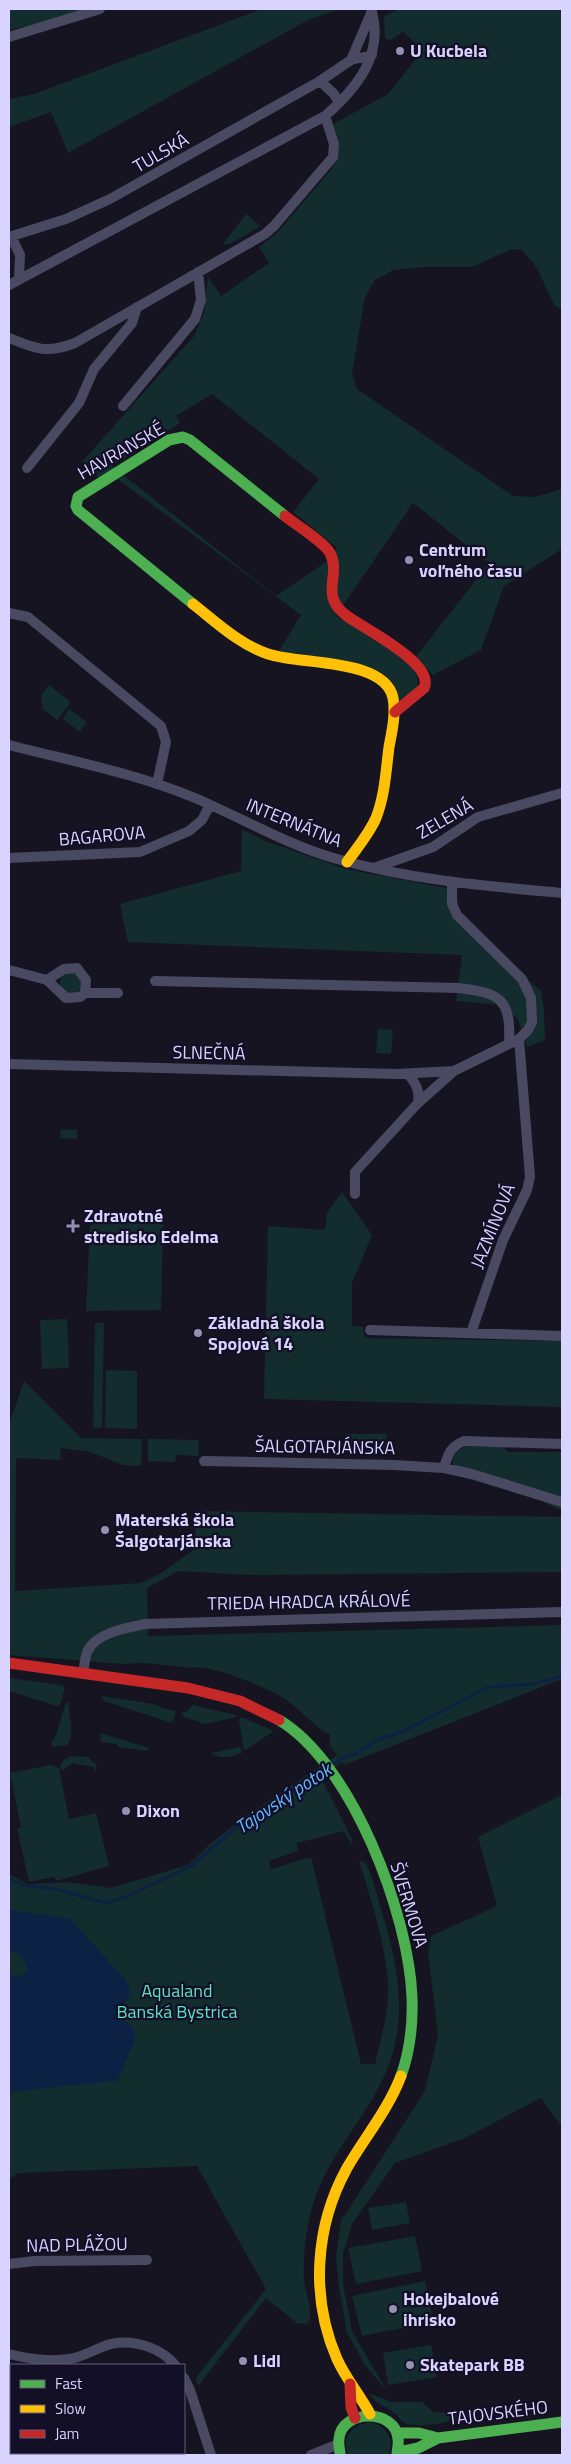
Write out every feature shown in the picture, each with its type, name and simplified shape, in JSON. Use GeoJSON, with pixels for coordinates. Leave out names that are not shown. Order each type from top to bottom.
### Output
{"type":"FeatureCollection","features":[{"type":"Feature","properties":{"kind":"street"},"geometry":{"type":"LineString","coordinates":[[9,37],[100,9]]}},
{"type":"Feature","properties":{"kind":"street"},"geometry":{"type":"LineString","coordinates":[[9,284],[325,116],[360,78],[372,55],[376,33],[372,10]]}},
{"type":"Feature","properties":{"kind":"street"},"geometry":{"type":"LineString","coordinates":[[351,60],[372,10]]}},
{"type":"Feature","properties":{"kind":"street","name":"TULSKÁ"},"geometry":{"type":"LineString","coordinates":[[19,279],[20,255],[10,236],[66,219],[110,199],[320,81],[351,60],[372,55]]}},
{"type":"Feature","properties":{"kind":"street"},"geometry":{"type":"LineString","coordinates":[[320,81],[327,86],[339,103]]}},
{"type":"Feature","properties":{"kind":"street"},"geometry":{"type":"LineString","coordinates":[[9,338],[39,349],[57,350],[75,343],[270,230],[333,157],[334,144],[325,116]]}},
{"type":"Feature","properties":{"kind":"street"},"geometry":{"type":"LineString","coordinates":[[123,406],[195,319],[200,300],[198,272]]}},
{"type":"Feature","properties":{"kind":"street"},"geometry":{"type":"LineString","coordinates":[[27,468],[79,403],[94,368],[132,323],[137,307]]}},
{"type":"Feature","properties":{"kind":"street","name":"HAVRANSKÉ"},"geometry":{"type":"LineString","coordinates":[[347,862],[376,816],[395,712],[389,686],[374,673],[273,656],[248,644],[227,631],[78,510],[76,506],[78,498],[169,440],[183,437],[190,440],[329,551],[333,561],[330,592],[332,601],[339,610],[390,643],[418,667],[425,677],[426,683],[422,690],[395,712]]}},
{"type":"Feature","properties":{"kind":"street"},"geometry":{"type":"LineString","coordinates":[[9,613],[28,617],[162,726],[166,742],[157,784]]}},
{"type":"Feature","properties":{"kind":"street","name":"INTERNÁTNA"},"geometry":{"type":"LineString","coordinates":[[9,744],[157,784],[210,805],[287,841],[347,862],[452,882]]}},
{"type":"Feature","properties":{"kind":"street","name":"ZELENÁ"},"geometry":{"type":"LineString","coordinates":[[373,868],[433,847],[478,817],[562,793]]}},
{"type":"Feature","properties":{"kind":"street","name":"BAGAROVA"},"geometry":{"type":"LineString","coordinates":[[9,858],[140,852],[189,831],[202,820],[210,805]]}},
{"type":"Feature","properties":{"kind":"street"},"geometry":{"type":"LineString","coordinates":[[155,981],[458,988],[484,991],[493,994],[506,1008],[514,1041],[528,1030],[533,1016],[531,998],[525,984],[456,915],[452,904],[452,882],[562,893]]}},
{"type":"Feature","properties":{"kind":"street"},"geometry":{"type":"LineString","coordinates":[[9,970],[47,980],[58,994],[66,998],[80,998],[85,993],[86,980],[77,968],[64,969],[47,980]]}},
{"type":"Feature","properties":{"kind":"street"},"geometry":{"type":"LineString","coordinates":[[85,993],[118,994]]}},
{"type":"Feature","properties":{"kind":"street","name":"SLNEČNÁ"},"geometry":{"type":"LineString","coordinates":[[355,1194],[355,1172],[418,1103],[454,1071],[514,1041]]}},
{"type":"Feature","properties":{"kind":"street","name":"JAZMÍNOVÁ"},"geometry":{"type":"LineString","coordinates":[[471,1333],[503,1240],[527,1190],[530,1177],[514,1041]]}},
{"type":"Feature","properties":{"kind":"street","name":"SLNEČNÁ"},"geometry":{"type":"LineString","coordinates":[[9,1064],[408,1074],[454,1071]]}},
{"type":"Feature","properties":{"kind":"street"},"geometry":{"type":"LineString","coordinates":[[408,1074],[417,1085],[420,1094],[418,1103]]}},
{"type":"Feature","properties":{"kind":"street"},"geometry":{"type":"LineString","coordinates":[[370,1330],[562,1336]]}},
{"type":"Feature","properties":{"kind":"street"},"geometry":{"type":"LineString","coordinates":[[444,1468],[448,1452],[454,1445],[464,1441],[562,1444]]}},
{"type":"Feature","properties":{"kind":"street","name":"ŠALGOTARJÁNSKA"},"geometry":{"type":"LineString","coordinates":[[204,1461],[394,1465],[444,1468],[472,1474],[562,1502]]}},
{"type":"Feature","properties":{"kind":"street","name":"TRIEDA HRADCA KRÁLOVÉ"},"geometry":{"type":"LineString","coordinates":[[83,1674],[88,1651],[96,1642],[121,1629],[145,1624],[562,1612]]}},
{"type":"Feature","properties":{"kind":"street","name":"ŠVERMOVA"},"geometry":{"type":"LineString","coordinates":[[9,1663],[191,1687],[229,1698],[284,1724],[310,1744],[328,1767],[362,1827],[390,1895],[406,1951],[412,2005],[409,2046],[402,2075],[383,2114],[339,2185],[322,2238],[318,2277],[324,2321],[350,2384],[364,2401],[370,2414]]}},
{"type":"Feature","properties":{"kind":"street","name":"NAD PLÁŽOU"},"geometry":{"type":"LineString","coordinates":[[9,2264],[35,2261],[147,2260]]}},
{"type":"Feature","properties":{"kind":"street"},"geometry":{"type":"LineString","coordinates":[[9,2354],[37,2361],[73,2362],[116,2343],[133,2343],[146,2345],[160,2352],[174,2364]]}},
{"type":"Feature","properties":{"kind":"street"},"geometry":{"type":"LineString","coordinates":[[185,2380],[211,2455]]}},
{"type":"Feature","properties":{"kind":"street","name":"ŠVERMOVA"},"geometry":{"type":"LineString","coordinates":[[350,2384],[351,2407],[355,2418]]}},
{"type":"Feature","properties":{"kind":"street"},"geometry":{"type":"LineString","coordinates":[[315,2454],[330,2446],[340,2451],[343,2429],[355,2418],[370,2414],[384,2419],[397,2433],[398,2453]]}},
{"type":"Feature","properties":{"kind":"street","name":"TAJOVSKÉHO"},"geometry":{"type":"LineString","coordinates":[[398,2453],[418,2448],[438,2438],[562,2422]]}},
{"type":"Feature","properties":{"kind":"street","name":"TAJOVSKÉHO"},"geometry":{"type":"LineString","coordinates":[[397,2433],[420,2433],[438,2438]]}},
{"type":"Feature","properties":{"kind":"green space"},"geometry":{"type":"Polygon","coordinates":[[[9,9],[84,9],[43,23],[9,30],[9,9]]]}},
{"type":"Feature","properties":{"kind":"green space"},"geometry":{"type":"Polygon","coordinates":[[[262,9],[340,9],[308,20],[68,153],[51,112],[9,127],[9,99],[34,94],[262,9]]]}},
{"type":"Feature","properties":{"kind":"green space"},"geometry":{"type":"Polygon","coordinates":[[[399,9],[562,9],[562,310],[554,305],[537,268],[522,250],[512,249],[472,267],[423,267],[394,270],[375,280],[365,297],[352,374],[357,389],[513,496],[535,497],[562,489],[562,549],[504,586],[481,650],[433,675],[415,658],[489,563],[413,503],[336,616],[391,650],[402,658],[416,674],[417,689],[400,703],[391,681],[279,651],[301,615],[115,477],[108,486],[82,462],[194,336],[204,313],[208,277],[221,296],[269,263],[259,247],[278,232],[337,160],[338,143],[333,124],[388,94],[423,50],[403,32],[391,40],[385,38],[384,16],[399,9]],[[212,394],[176,416],[180,423],[112,466],[276,596],[326,562],[337,548],[293,512],[319,479],[212,394]]]}},
{"type":"Feature","properties":{"kind":"green space"},"geometry":{"type":"Polygon","coordinates":[[[246,214],[261,226],[230,244],[223,244],[246,214]]]}},
{"type":"Feature","properties":{"kind":"green space"},"geometry":{"type":"Polygon","coordinates":[[[49,685],[71,702],[57,720],[43,709],[41,696],[49,685]]]}},
{"type":"Feature","properties":{"kind":"green space"},"geometry":{"type":"Polygon","coordinates":[[[69,709],[87,722],[80,732],[63,719],[69,709]]]}},
{"type":"Feature","properties":{"kind":"green space"},"geometry":{"type":"Polygon","coordinates":[[[242,829],[265,841],[346,869],[456,890],[462,924],[541,991],[545,1040],[527,1047],[518,1019],[501,1005],[456,1001],[462,955],[128,942],[120,904],[241,871],[242,829]]]}},
{"type":"Feature","properties":{"kind":"green space"},"geometry":{"type":"Polygon","coordinates":[[[71,972],[79,975],[82,983],[79,991],[71,994],[63,991],[60,983],[63,975],[71,972]]]}},
{"type":"Feature","properties":{"kind":"green space"},"geometry":{"type":"Polygon","coordinates":[[[378,1029],[393,1030],[391,1054],[376,1053],[378,1029]]]}},
{"type":"Feature","properties":{"kind":"green space"},"geometry":{"type":"Polygon","coordinates":[[[61,1129],[77,1130],[77,1139],[60,1138],[61,1129]]]}},
{"type":"Feature","properties":{"kind":"green space"},"geometry":{"type":"Polygon","coordinates":[[[342,1192],[372,1235],[352,1283],[352,1326],[363,1327],[365,1338],[562,1341],[562,1407],[264,1399],[268,1226],[325,1230],[327,1213],[342,1192]]]}},
{"type":"Feature","properties":{"kind":"green space"},"geometry":{"type":"Polygon","coordinates":[[[95,1222],[163,1224],[161,1310],[86,1311],[90,1226],[95,1222]]]}},
{"type":"Feature","properties":{"kind":"green space"},"geometry":{"type":"Polygon","coordinates":[[[67,1319],[69,1368],[42,1369],[40,1320],[67,1319]]]}},
{"type":"Feature","properties":{"kind":"green space"},"geometry":{"type":"Polygon","coordinates":[[[95,1323],[104,1323],[102,1428],[93,1428],[95,1323]]]}},
{"type":"Feature","properties":{"kind":"green space"},"geometry":{"type":"Polygon","coordinates":[[[106,1370],[137,1371],[137,1429],[105,1428],[106,1370]]]}},
{"type":"Feature","properties":{"kind":"green space","name":"Aqualand Banská Bystrica"},"geometry":{"type":"Polygon","coordinates":[[[24,1381],[81,1438],[142,1439],[141,1466],[123,1465],[90,1452],[61,1448],[60,1460],[16,1458],[15,1591],[141,1583],[161,1573],[195,1549],[196,1511],[562,1517],[562,1572],[249,1575],[179,1571],[147,1588],[148,1636],[562,1625],[562,1679],[344,1765],[342,1762],[321,1778],[353,1841],[351,1844],[344,1831],[297,1843],[298,1851],[269,1861],[271,1869],[311,1857],[361,2064],[375,2064],[386,2012],[388,1980],[380,1935],[359,1861],[365,1862],[374,1885],[393,1954],[399,1999],[398,2022],[395,2044],[388,2067],[378,2089],[327,2171],[311,2211],[304,2260],[304,2280],[310,2311],[309,2321],[307,2324],[297,2323],[266,2298],[198,2386],[196,2379],[198,2375],[266,2289],[197,2166],[18,2173],[9,2179],[9,1874],[27,1884],[67,1882],[111,1888],[188,1865],[210,1844],[243,1818],[337,1755],[330,1746],[330,1735],[285,1699],[253,1683],[225,1673],[200,1667],[192,1668],[144,1663],[123,1664],[9,1655],[9,1424],[24,1381]]]}},
{"type":"Feature","properties":{"kind":"green space"},"geometry":{"type":"Polygon","coordinates":[[[346,1434],[386,1434],[386,1448],[346,1447],[346,1434]]]}},
{"type":"Feature","properties":{"kind":"green space"},"geometry":{"type":"Polygon","coordinates":[[[148,1439],[199,1440],[198,1456],[176,1455],[175,1462],[148,1461],[148,1439]]]}},
{"type":"Feature","properties":{"kind":"green space"},"geometry":{"type":"Polygon","coordinates":[[[465,1447],[503,1447],[508,1452],[562,1452],[562,1511],[540,1500],[451,1474],[454,1453],[465,1447]]]}},
{"type":"Feature","properties":{"kind":"green space"},"geometry":{"type":"Polygon","coordinates":[[[9,1678],[62,1685],[65,1688],[60,1705],[57,1706],[9,1691],[9,1678]]]}},
{"type":"Feature","properties":{"kind":"green space"},"geometry":{"type":"Polygon","coordinates":[[[101,1696],[154,1704],[176,1711],[172,1723],[104,1701],[101,1696]]]}},
{"type":"Feature","properties":{"kind":"green space"},"geometry":{"type":"Polygon","coordinates":[[[66,1702],[69,1703],[70,1741],[67,1745],[53,1747],[51,1742],[55,1738],[66,1702]]]}},
{"type":"Feature","properties":{"kind":"green space"},"geometry":{"type":"Polygon","coordinates":[[[192,1705],[236,1715],[235,1717],[205,1724],[182,1716],[183,1712],[188,1711],[192,1705]]]}},
{"type":"Feature","properties":{"kind":"green space"},"geometry":{"type":"Polygon","coordinates":[[[241,1717],[274,1731],[244,1751],[239,1721],[241,1717]]]}},
{"type":"Feature","properties":{"kind":"green space"},"geometry":{"type":"Polygon","coordinates":[[[100,1733],[149,1748],[148,1751],[119,1747],[116,1744],[101,1742],[100,1733]]]}},
{"type":"Feature","properties":{"kind":"green space"},"geometry":{"type":"Polygon","coordinates":[[[240,1747],[242,1753],[230,1757],[218,1757],[211,1753],[240,1747]]]}},
{"type":"Feature","properties":{"kind":"green space"},"geometry":{"type":"Polygon","coordinates":[[[70,1756],[88,1757],[97,1766],[94,1773],[94,1767],[72,1763],[62,1771],[60,1767],[63,1761],[70,1756]]]}},
{"type":"Feature","properties":{"kind":"green space"},"geometry":{"type":"Polygon","coordinates":[[[51,1765],[59,1768],[69,1819],[96,1813],[109,1866],[56,1881],[54,1877],[29,1882],[17,1828],[21,1827],[10,1773],[51,1765]]]}},
{"type":"Feature","properties":{"kind":"green space"},"geometry":{"type":"Polygon","coordinates":[[[562,1795],[562,2127],[541,2098],[465,2138],[395,2163],[352,2224],[343,2254],[343,2284],[352,2331],[387,2391],[365,2365],[347,2333],[336,2256],[341,2221],[425,2091],[438,2035],[428,1952],[431,1936],[497,1906],[478,1837],[562,1795]]]}},
{"type":"Feature","properties":{"kind":"green space"},"geometry":{"type":"Polygon","coordinates":[[[406,2202],[410,2223],[372,2230],[368,2208],[406,2202]]]}},
{"type":"Feature","properties":{"kind":"green space"},"geometry":{"type":"Polygon","coordinates":[[[415,2236],[422,2271],[356,2284],[348,2248],[415,2236]]]}},
{"type":"Feature","properties":{"kind":"green space","name":"Hokejbalové ihrisko"},"geometry":{"type":"Polygon","coordinates":[[[425,2281],[433,2322],[362,2336],[352,2296],[425,2281]]]}},
{"type":"Feature","properties":{"kind":"green space","name":"Skatepark BB"},"geometry":{"type":"Polygon","coordinates":[[[431,2345],[437,2377],[388,2385],[383,2353],[431,2345]]]}},
{"type":"Feature","properties":{"kind":"green space"},"geometry":{"type":"Polygon","coordinates":[[[369,2393],[391,2402],[422,2402],[433,2412],[457,2413],[457,2417],[447,2422],[423,2425],[404,2423],[393,2412],[371,2397],[369,2393]]]}},
{"type":"Feature","properties":{"kind":"green space"},"geometry":{"type":"Polygon","coordinates":[[[9,2410],[10,2454],[52,2455],[9,2455],[9,2410]]]}},
{"type":"Feature","properties":{"kind":"green space"},"geometry":{"type":"Polygon","coordinates":[[[370,2422],[381,2426],[388,2434],[391,2443],[389,2455],[348,2455],[346,2449],[347,2437],[353,2429],[370,2422]]]}},
{"type":"Feature","properties":{"kind":"water"},"geometry":{"type":"Polygon","coordinates":[[[9,1910],[69,1918],[125,1979],[129,1995],[123,2006],[121,2017],[135,2030],[135,2040],[117,2081],[9,2092],[9,1975],[21,1976],[28,1971],[22,1956],[9,1950],[9,1910]]]}},
{"type":"Feature","properties":{"kind":"waterway","name":"Tajovský potok"},"geometry":{"type":"LineString","coordinates":[[332,1765],[343,1758],[358,1753],[375,1741],[406,1730],[488,1687],[533,1684],[562,1676]]}},
{"type":"Feature","properties":{"kind":"waterway","name":"Tajovský potok"},"geometry":{"type":"LineString","coordinates":[[9,1878],[22,1885],[55,1889],[106,1903],[126,1897],[191,1866],[238,1826],[326,1769]]}},
{"type":"Feature","properties":{"kind":"traffic: fast"},"geometry":{"type":"LineString","coordinates":[[193,604],[78,510],[76,506],[78,497],[169,440],[183,437],[190,440],[285,516]]}},
{"type":"Feature","properties":{"kind":"traffic: fast"},"geometry":{"type":"LineString","coordinates":[[279,1720],[306,1741],[330,1770],[352,1805],[372,1844],[388,1885],[400,1925],[408,1963],[412,1997],[410,2038],[401,2076]]}},
{"type":"Feature","properties":{"kind":"traffic: fast"},"geometry":{"type":"LineString","coordinates":[[340,2455],[339,2441],[342,2429],[349,2422],[368,2416],[379,2417],[395,2429],[398,2441],[397,2455]]}},
{"type":"Feature","properties":{"kind":"traffic: fast"},"geometry":{"type":"LineString","coordinates":[[399,2452],[418,2448],[438,2438],[562,2422]]}},
{"type":"Feature","properties":{"kind":"traffic: fast"},"geometry":{"type":"LineString","coordinates":[[397,2433],[419,2433],[438,2438]]}},
{"type":"Feature","properties":{"kind":"traffic: slow"},"geometry":{"type":"LineString","coordinates":[[193,604],[229,632],[258,650],[282,657],[358,669],[375,676],[387,685],[393,698],[394,716],[381,800],[373,824],[347,862]]}},
{"type":"Feature","properties":{"kind":"traffic: slow"},"geometry":{"type":"LineString","coordinates":[[370,2414],[337,2359],[328,2335],[320,2287],[320,2262],[328,2214],[336,2190],[347,2168],[390,2100],[401,2076]]}},
{"type":"Feature","properties":{"kind":"traffic: jam"},"geometry":{"type":"LineString","coordinates":[[285,516],[316,539],[330,553],[334,570],[332,593],[338,608],[396,648],[419,668],[425,679],[424,688],[395,712]]}},
{"type":"Feature","properties":{"kind":"traffic: jam"},"geometry":{"type":"LineString","coordinates":[[9,1663],[188,1688],[240,1701],[279,1720]]}},
{"type":"Feature","properties":{"kind":"traffic: jam"},"geometry":{"type":"LineString","coordinates":[[350,2384],[351,2407],[355,2418]]}},
{"type":"Feature","properties":{"kind":"place","name":"U Kucbela"},"geometry":{"type":"Point","coordinates":[400,51]}},
{"type":"Feature","properties":{"kind":"place","name":"Centrum voľného času"},"geometry":{"type":"Point","coordinates":[409,560]}},
{"type":"Feature","properties":{"kind":"place","name":"Zdravotné stredisko Edelma"},"geometry":{"type":"Point","coordinates":[73,1226]}},
{"type":"Feature","properties":{"kind":"place","name":"Základná škola Spojová 14"},"geometry":{"type":"Point","coordinates":[198,1333]}},
{"type":"Feature","properties":{"kind":"place","name":"Materská škola Šalgotarjánska"},"geometry":{"type":"Point","coordinates":[105,1530]}},
{"type":"Feature","properties":{"kind":"place","name":"Dixon"},"geometry":{"type":"Point","coordinates":[126,1811]}},
{"type":"Feature","properties":{"kind":"place","name":"Hokejbalové ihrisko"},"geometry":{"type":"Point","coordinates":[393,2309]}},
{"type":"Feature","properties":{"kind":"place","name":"Lidl"},"geometry":{"type":"Point","coordinates":[243,2361]}},
{"type":"Feature","properties":{"kind":"place","name":"Skatepark BB"},"geometry":{"type":"Point","coordinates":[410,2365]}}]}
